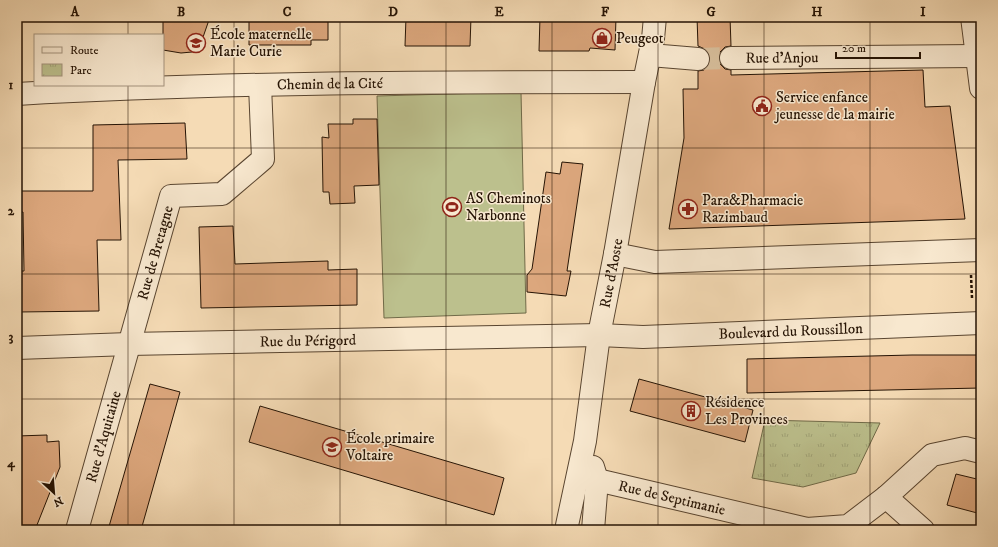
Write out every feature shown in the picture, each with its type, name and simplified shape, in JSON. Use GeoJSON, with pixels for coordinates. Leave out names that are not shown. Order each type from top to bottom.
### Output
{"type":"FeatureCollection","features":[{"type":"Feature","properties":{"kind":"street","name":"Rue d'Aoste"},"geometry":{"type":"LineString","coordinates":[[593,530],[597,480],[585,441],[599,335],[615,254],[656,17]]}},
{"type":"Feature","properties":{"kind":"street"},"geometry":{"type":"LineString","coordinates":[[972,17],[981,88]]}},
{"type":"Feature","properties":{"kind":"street"},"geometry":{"type":"LineString","coordinates":[[650,55],[698,59]]}},
{"type":"Feature","properties":{"kind":"street","name":"Rue d'Anjou"},"geometry":{"type":"LineString","coordinates":[[731,58],[977,56]]}},
{"type":"Feature","properties":{"kind":"street","name":"Chemin de la Cité"},"geometry":{"type":"LineString","coordinates":[[17,94],[103,89],[260,85],[644,82]]}},
{"type":"Feature","properties":{"kind":"street","name":"Rue de Bretagne"},"geometry":{"type":"LineString","coordinates":[[129,344],[171,196],[222,194],[263,159],[260,85]]}},
{"type":"Feature","properties":{"kind":"street"},"geometry":{"type":"LineString","coordinates":[[615,254],[655,262],[975,250]]}},
{"type":"Feature","properties":{"kind":"street","name":"Boulevard du Roussillon"},"geometry":{"type":"LineString","coordinates":[[599,335],[643,336],[978,324]]}},
{"type":"Feature","properties":{"kind":"street","name":"Rue du Périgord"},"geometry":{"type":"LineString","coordinates":[[17,348],[129,344],[599,335]]}},
{"type":"Feature","properties":{"kind":"street","name":"Rue d'Aquitaine"},"geometry":{"type":"LineString","coordinates":[[77,530],[129,344]]}},
{"type":"Feature","properties":{"kind":"street"},"geometry":{"type":"LineString","coordinates":[[566,530],[585,441]]}},
{"type":"Feature","properties":{"kind":"street","name":"Rue de Septimanie"},"geometry":{"type":"LineString","coordinates":[[597,480],[807,529],[848,526],[886,497],[932,455],[965,448],[981,452]]}},
{"type":"Feature","properties":{"kind":"street"},"geometry":{"type":"LineString","coordinates":[[886,497],[923,530]]}},
{"type":"Feature","properties":{"kind":"path"},"geometry":{"type":"LineString","coordinates":[[975,250],[978,324]]}},
{"type":"Feature","properties":{"kind":"green space","name":"AS Cheminots Narbonne"},"geometry":{"type":"Polygon","coordinates":[[[521,92],[526,313],[384,318],[377,96],[521,92]]]}},
{"type":"Feature","properties":{"kind":"green space"},"geometry":{"type":"Polygon","coordinates":[[[765,420],[880,423],[856,473],[803,487],[752,478],[765,420]]]}},
{"type":"Feature","properties":{"kind":"building"},"geometry":{"type":"Polygon","coordinates":[[[163,17],[210,17],[201,43],[192,52],[181,53],[164,50],[163,17]]]}},
{"type":"Feature","properties":{"kind":"building"},"geometry":{"type":"Polygon","coordinates":[[[249,17],[328,17],[328,40],[311,40],[311,45],[249,45],[249,17]]]}},
{"type":"Feature","properties":{"kind":"building"},"geometry":{"type":"Polygon","coordinates":[[[406,17],[471,17],[470,46],[405,46],[406,17]]]}},
{"type":"Feature","properties":{"kind":"building"},"geometry":{"type":"Polygon","coordinates":[[[540,17],[616,17],[615,50],[590,48],[589,51],[539,51],[540,17]]]}},
{"type":"Feature","properties":{"kind":"building"},"geometry":{"type":"Polygon","coordinates":[[[697,17],[730,17],[731,46],[725,47],[720,52],[719,58],[720,64],[725,69],[731,70],[731,75],[923,70],[925,107],[950,106],[965,219],[669,229],[684,138],[683,89],[698,89],[698,71],[704,70],[708,66],[710,60],[709,54],[705,49],[698,46],[697,17]]]}},
{"type":"Feature","properties":{"kind":"building"},"geometry":{"type":"Polygon","coordinates":[[[353,119],[377,119],[379,185],[354,186],[355,203],[330,204],[329,192],[323,192],[322,137],[329,138],[328,124],[353,124],[353,119]]]}},
{"type":"Feature","properties":{"kind":"building"},"geometry":{"type":"Polygon","coordinates":[[[185,123],[187,159],[118,160],[121,240],[97,240],[99,311],[18,312],[17,271],[24,271],[23,212],[17,212],[17,191],[93,191],[93,125],[185,123]]]}},
{"type":"Feature","properties":{"kind":"building"},"geometry":{"type":"Polygon","coordinates":[[[562,162],[583,164],[567,271],[571,271],[566,296],[527,292],[527,275],[532,269],[546,172],[560,174],[562,162]]]}},
{"type":"Feature","properties":{"kind":"building"},"geometry":{"type":"Polygon","coordinates":[[[233,226],[235,264],[328,261],[328,270],[357,269],[357,305],[201,308],[199,227],[233,226]]]}},
{"type":"Feature","properties":{"kind":"building"},"geometry":{"type":"Polygon","coordinates":[[[981,355],[981,388],[747,393],[747,359],[981,355]]]}},
{"type":"Feature","properties":{"kind":"building","name":"Résidence Les Provinces"},"geometry":{"type":"Polygon","coordinates":[[[639,379],[753,410],[745,442],[630,411],[639,379]]]}},
{"type":"Feature","properties":{"kind":"building"},"geometry":{"type":"Polygon","coordinates":[[[150,384],[180,392],[141,530],[108,530],[150,384]]]}},
{"type":"Feature","properties":{"kind":"building"},"geometry":{"type":"Polygon","coordinates":[[[260,406],[504,478],[494,515],[249,442],[260,406]]]}},
{"type":"Feature","properties":{"kind":"building"},"geometry":{"type":"Polygon","coordinates":[[[47,435],[47,442],[59,441],[60,467],[35,530],[17,530],[17,436],[47,435]]]}},
{"type":"Feature","properties":{"kind":"building"},"geometry":{"type":"Polygon","coordinates":[[[956,474],[981,480],[981,514],[947,505],[956,474]]]}},
{"type":"Feature","properties":{"kind":"tunnel"},"geometry":{"type":"LineString","coordinates":[[698,59],[731,58]]}},
{"type":"Feature","properties":{"kind":"place","name":"Peugeot"},"geometry":{"type":"Point","coordinates":[602,38]}},
{"type":"Feature","properties":{"kind":"place","name":"École maternelle Marie Curie"},"geometry":{"type":"Point","coordinates":[196,43]}},
{"type":"Feature","properties":{"kind":"place","name":"Service enfance jeunesse de la mairie"},"geometry":{"type":"Point","coordinates":[762,106]}},
{"type":"Feature","properties":{"kind":"place","name":"AS Cheminots Narbonne"},"geometry":{"type":"Point","coordinates":[452,207]}},
{"type":"Feature","properties":{"kind":"place","name":"Para&Pharmacie Razimbaud"},"geometry":{"type":"Point","coordinates":[688,209]}},
{"type":"Feature","properties":{"kind":"place","name":"Résidence Les Provinces"},"geometry":{"type":"Point","coordinates":[691,411]}},
{"type":"Feature","properties":{"kind":"place","name":"École primaire Voltaire"},"geometry":{"type":"Point","coordinates":[332,447]}}]}
